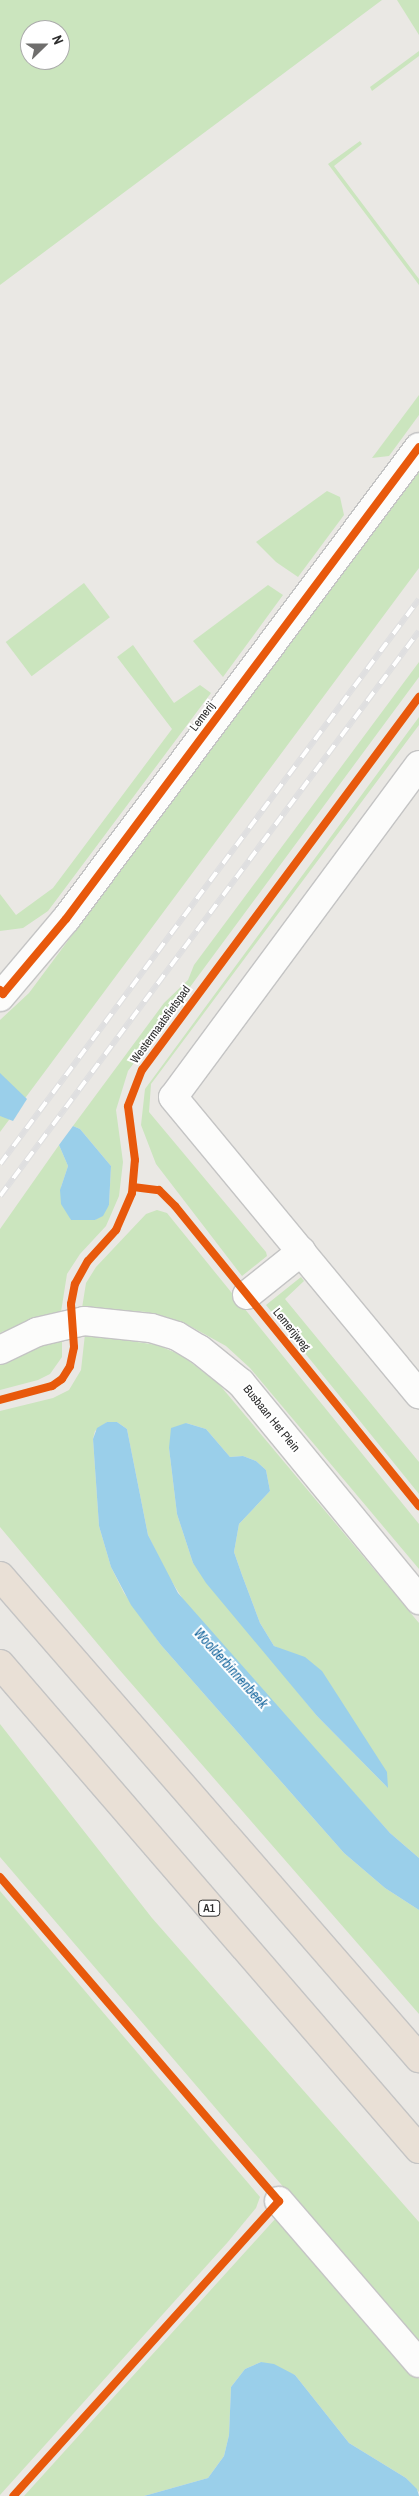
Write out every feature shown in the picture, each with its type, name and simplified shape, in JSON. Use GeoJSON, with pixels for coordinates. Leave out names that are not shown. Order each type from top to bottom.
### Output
{"type":"FeatureCollection","features":[{"type":"Feature","properties":{"kind":"highway"},"geometry":{"type":"LineString","coordinates":[[0,1576],[419,2058]]}},
{"type":"Feature","properties":{"kind":"highway","name":"A1"},"geometry":{"type":"LineString","coordinates":[[0,1664],[419,2149]]}},
{"type":"Feature","properties":{"kind":"street","name":"Lemerij"},"geometry":{"type":"LineString","coordinates":[[1,994],[66,919],[419,447]]}},
{"type":"Feature","properties":{"kind":"street"},"geometry":{"type":"LineString","coordinates":[[419,765],[173,1097],[419,1394]]}},
{"type":"Feature","properties":{"kind":"street"},"geometry":{"type":"LineString","coordinates":[[248,1295],[302,1251]]}},
{"type":"Feature","properties":{"kind":"street","name":"Busbaan Het Plein"},"geometry":{"type":"LineString","coordinates":[[0,1350],[37,1332],[72,1322],[109,1322],[151,1328],[177,1336],[221,1364],[241,1383],[419,1600]]}},
{"type":"Feature","properties":{"kind":"street"},"geometry":{"type":"LineString","coordinates":[[279,2201],[419,2363]]}},
{"type":"Feature","properties":{"kind":"green space"},"geometry":{"type":"Polygon","coordinates":[[[0,0],[382,0],[0,285],[0,0]]]}},
{"type":"Feature","properties":{"kind":"green space"},"geometry":{"type":"Polygon","coordinates":[[[397,0],[419,0],[419,35],[397,0]]]}},
{"type":"Feature","properties":{"kind":"green space"},"geometry":{"type":"Polygon","coordinates":[[[419,51],[419,56],[372,91],[370,87],[419,51]]]}},
{"type":"Feature","properties":{"kind":"green space"},"geometry":{"type":"Polygon","coordinates":[[[360,141],[362,144],[334,166],[419,279],[419,285],[328,164],[360,141]]]}},
{"type":"Feature","properties":{"kind":"green space"},"geometry":{"type":"Polygon","coordinates":[[[419,395],[419,415],[389,456],[372,458],[419,395]]]}},
{"type":"Feature","properties":{"kind":"green space"},"geometry":{"type":"Polygon","coordinates":[[[419,469],[419,568],[0,1132],[0,1020],[29,993],[419,469]]]}},
{"type":"Feature","properties":{"kind":"green space"},"geometry":{"type":"Polygon","coordinates":[[[327,491],[340,497],[344,515],[298,577],[276,562],[256,542],[327,491]]]}},
{"type":"Feature","properties":{"kind":"green space"},"geometry":{"type":"Polygon","coordinates":[[[84,583],[110,617],[32,676],[6,642],[84,583]]]}},
{"type":"Feature","properties":{"kind":"green space"},"geometry":{"type":"Polygon","coordinates":[[[268,585],[283,595],[223,677],[193,641],[268,585]]]}},
{"type":"Feature","properties":{"kind":"green space"},"geometry":{"type":"Polygon","coordinates":[[[133,645],[174,703],[200,685],[211,693],[48,911],[23,928],[0,931],[0,894],[16,915],[53,888],[172,729],[117,657],[133,645]]]}},
{"type":"Feature","properties":{"kind":"green space"},"geometry":{"type":"Polygon","coordinates":[[[419,662],[419,677],[128,1071],[116,1110],[123,1162],[119,1196],[106,1226],[80,1254],[67,1274],[61,1312],[6,1335],[4,1331],[0,1333],[0,1229],[59,1145],[68,1166],[61,1187],[71,1220],[95,1220],[109,1205],[111,1166],[80,1129],[73,1126],[164,1003],[188,980],[194,965],[419,662]]]}},
{"type":"Feature","properties":{"kind":"green space"},"geometry":{"type":"Polygon","coordinates":[[[419,717],[419,725],[151,1084],[149,1112],[266,1252],[267,1256],[242,1276],[156,1164],[141,1125],[145,1089],[419,717]]]}},
{"type":"Feature","properties":{"kind":"green space"},"geometry":{"type":"Polygon","coordinates":[[[157,1210],[167,1213],[419,1524],[419,1569],[250,1368],[226,1346],[188,1325],[147,1312],[82,1308],[86,1283],[96,1267],[146,1214],[157,1210]]]}},
{"type":"Feature","properties":{"kind":"green space"},"geometry":{"type":"Polygon","coordinates":[[[301,1277],[304,1281],[285,1299],[419,1462],[419,1494],[266,1305],[301,1277]]]}},
{"type":"Feature","properties":{"kind":"green space"},"geometry":{"type":"Polygon","coordinates":[[[85,1334],[157,1345],[181,1355],[218,1383],[419,1623],[419,1858],[390,1833],[191,1612],[167,1574],[148,1535],[127,1429],[117,1422],[107,1422],[95,1431],[93,1439],[99,1526],[111,1567],[124,1593],[161,1645],[344,1853],[385,1888],[419,1910],[419,2014],[117,1667],[0,1527],[0,1411],[53,1398],[69,1390],[81,1370],[85,1334]],[[186,1423],[169,1448],[177,1514],[193,1563],[317,1716],[388,1788],[287,1652],[274,1646],[260,1623],[234,1552],[239,1524],[270,1491],[266,1470],[256,1461],[243,1456],[230,1457],[206,1429],[186,1423]]]}},
{"type":"Feature","properties":{"kind":"green space"},"geometry":{"type":"Polygon","coordinates":[[[62,1336],[62,1357],[50,1374],[38,1380],[0,1390],[0,1362],[62,1336]]]}},
{"type":"Feature","properties":{"kind":"green space"},"geometry":{"type":"Polygon","coordinates":[[[0,1724],[152,1918],[419,2222],[419,2345],[0,1857],[0,1724]]]}},
{"type":"Feature","properties":{"kind":"green space"},"geometry":{"type":"Polygon","coordinates":[[[0,1891],[260,2197],[256,2208],[227,2243],[0,2495],[0,1891]]]}},
{"type":"Feature","properties":{"kind":"green space"},"geometry":{"type":"Polygon","coordinates":[[[276,2218],[281,2218],[419,2379],[419,2492],[406,2478],[349,2443],[295,2375],[261,2362],[245,2369],[231,2387],[229,2435],[224,2456],[208,2478],[144,2496],[24,2496],[276,2218]]]}},
{"type":"Feature","properties":{"kind":"water"},"geometry":{"type":"Polygon","coordinates":[[[0,1073],[27,1099],[13,1121],[0,1116],[0,1073]]]}},
{"type":"Feature","properties":{"kind":"water"},"geometry":{"type":"Polygon","coordinates":[[[73,1126],[80,1129],[111,1166],[109,1205],[103,1216],[95,1220],[71,1220],[61,1204],[60,1190],[68,1166],[59,1145],[73,1126]]]}},
{"type":"Feature","properties":{"kind":"water","name":"Woolderbinnenbeek"},"geometry":{"type":"Polygon","coordinates":[[[107,1422],[117,1422],[127,1429],[148,1535],[178,1593],[390,1833],[419,1858],[419,1910],[385,1888],[344,1853],[161,1645],[131,1605],[111,1567],[99,1526],[93,1439],[97,1428],[107,1422]]]}},
{"type":"Feature","properties":{"kind":"water"},"geometry":{"type":"Polygon","coordinates":[[[186,1423],[206,1429],[230,1457],[243,1456],[256,1461],[266,1470],[270,1491],[239,1524],[234,1552],[260,1623],[274,1646],[305,1657],[322,1671],[387,1772],[388,1788],[317,1716],[206,1583],[193,1563],[177,1514],[169,1448],[171,1428],[186,1423]]]}},
{"type":"Feature","properties":{"kind":"water"},"geometry":{"type":"Polygon","coordinates":[[[261,2362],[274,2364],[295,2375],[349,2443],[406,2478],[417,2489],[419,2496],[144,2496],[208,2478],[224,2456],[229,2435],[231,2387],[245,2369],[261,2362]]]}},
{"type":"Feature","properties":{"kind":"railway"},"geometry":{"type":"LineString","coordinates":[[0,1164],[419,599]]}},
{"type":"Feature","properties":{"kind":"railway"},"geometry":{"type":"LineString","coordinates":[[0,1196],[419,631]]}},
{"type":"Feature","properties":{"kind":"cycle path"},"geometry":{"type":"LineString","coordinates":[[0,990],[3,994],[66,919],[419,447]]}},
{"type":"Feature","properties":{"kind":"cycle path","name":"Westermaatsfietspad"},"geometry":{"type":"LineString","coordinates":[[0,1400],[52,1386],[62,1379],[70,1366],[74,1347],[71,1304],[75,1284],[88,1261],[116,1230],[132,1193],[135,1160],[128,1106],[142,1070],[419,697]]}},
{"type":"Feature","properties":{"kind":"cycle path","name":"Lemerijweg"},"geometry":{"type":"LineString","coordinates":[[133,1187],[159,1190],[175,1206],[419,1506]]}},
{"type":"Feature","properties":{"kind":"cycle path"},"geometry":{"type":"LineString","coordinates":[[0,1877],[279,2201],[13,2496]]}}]}
